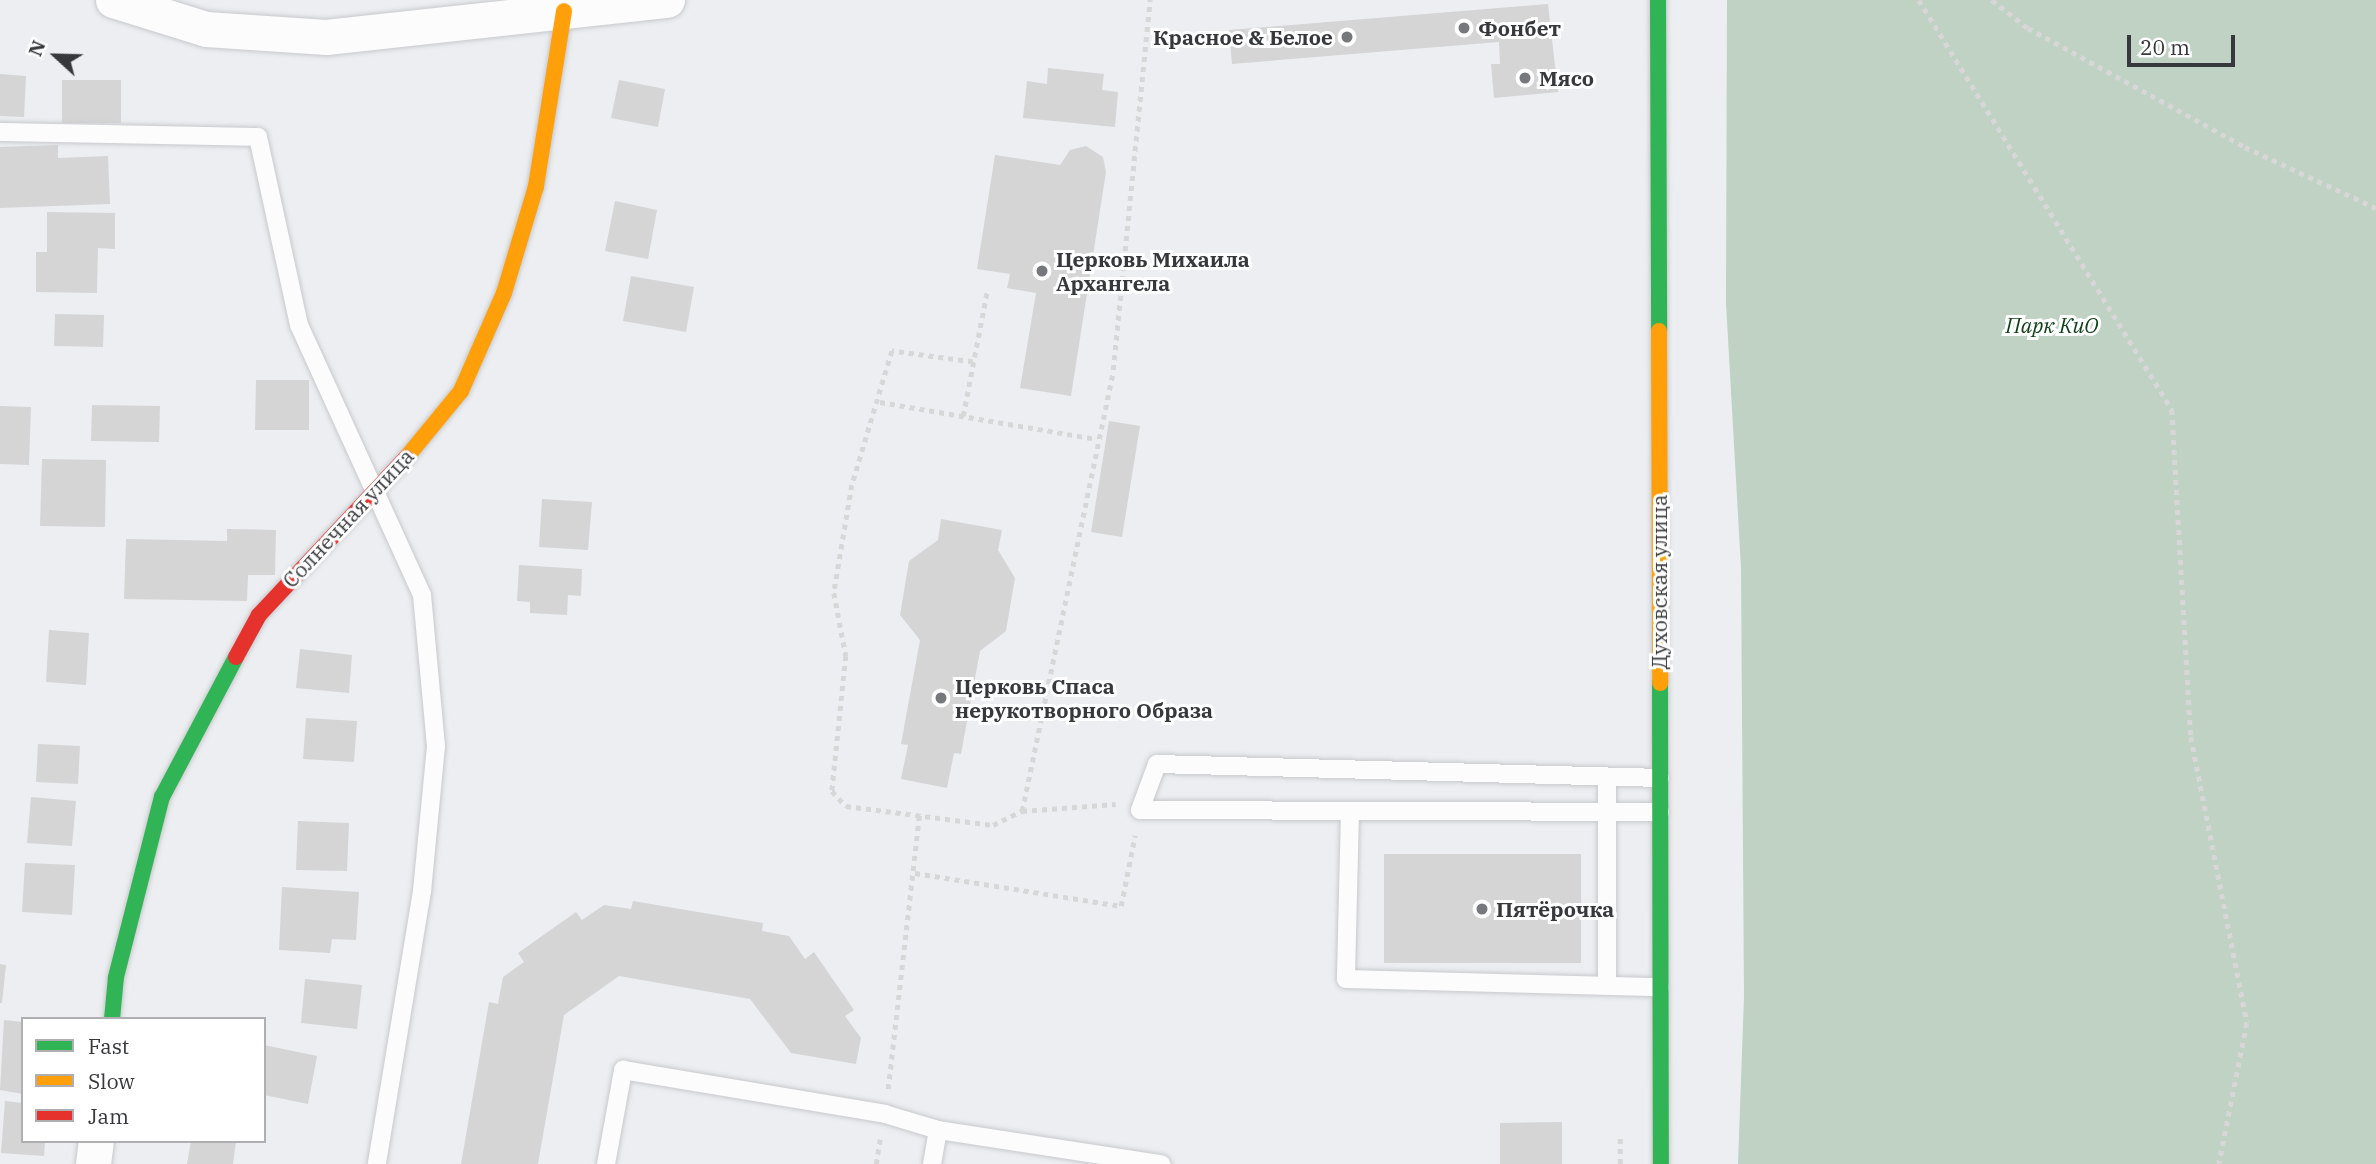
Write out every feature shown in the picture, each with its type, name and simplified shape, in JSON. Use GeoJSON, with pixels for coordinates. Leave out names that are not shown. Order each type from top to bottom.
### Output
{"type":"FeatureCollection","features":[{"type":"Feature","properties":{"kind":"street"},"geometry":{"type":"LineString","coordinates":[[113,0],[206,29],[326,37],[507,8],[565,11],[667,0]]}},
{"type":"Feature","properties":{"kind":"street","name":"Духовская улица"},"geometry":{"type":"LineString","coordinates":[[1658,0],[1661,1164]]}},
{"type":"Feature","properties":{"kind":"street","name":"Солнечная улица"},"geometry":{"type":"LineString","coordinates":[[111,1017],[116,977],[162,797],[259,615],[375,495],[461,391],[504,293],[536,186],[565,11]]}},
{"type":"Feature","properties":{"kind":"street"},"geometry":{"type":"LineString","coordinates":[[93,1164],[96,1143]]}},
{"type":"Feature","properties":{"kind":"lane"},"geometry":{"type":"LineString","coordinates":[[0,132],[258,137],[299,325],[422,595],[436,746],[422,891],[377,1164]]}},
{"type":"Feature","properties":{"kind":"lane"},"geometry":{"type":"LineString","coordinates":[[1660,778],[1157,764],[1140,810],[1660,813]]}},
{"type":"Feature","properties":{"kind":"lane"},"geometry":{"type":"LineString","coordinates":[[1606,985],[1607,777]]}},
{"type":"Feature","properties":{"kind":"lane"},"geometry":{"type":"LineString","coordinates":[[1350,811],[1346,979],[1660,987]]}},
{"type":"Feature","properties":{"kind":"lane"},"geometry":{"type":"LineString","coordinates":[[606,1164],[623,1070],[885,1114],[938,1129],[1161,1164]]}},
{"type":"Feature","properties":{"kind":"lane"},"geometry":{"type":"LineString","coordinates":[[932,1164],[938,1129]]}},
{"type":"Feature","properties":{"kind":"path"},"geometry":{"type":"LineString","coordinates":[[1022,811],[1096,439],[1113,370],[1150,0]]}},
{"type":"Feature","properties":{"kind":"path"},"geometry":{"type":"LineString","coordinates":[[1920,0],[2172,410],[2191,737],[2247,1023],[2219,1164]]}},
{"type":"Feature","properties":{"kind":"path"},"geometry":{"type":"LineString","coordinates":[[1992,0],[2028,28],[2233,140],[2376,208]]}},
{"type":"Feature","properties":{"kind":"path"},"geometry":{"type":"LineString","coordinates":[[962,416],[987,291]]}},
{"type":"Feature","properties":{"kind":"path"},"geometry":{"type":"LineString","coordinates":[[915,873],[1121,905],[1140,810],[1122,803],[1022,811],[993,825],[846,806],[832,791],[846,656],[834,593],[852,485],[880,402],[892,351],[973,362]]}},
{"type":"Feature","properties":{"kind":"path"},"geometry":{"type":"LineString","coordinates":[[880,402],[1096,439]]}},
{"type":"Feature","properties":{"kind":"path"},"geometry":{"type":"LineString","coordinates":[[885,1114],[915,873],[919,815]]}},
{"type":"Feature","properties":{"kind":"green space","name":"Парк КиО"},"geometry":{"type":"Polygon","coordinates":[[[1727,0],[2376,0],[2376,1164],[1738,1164],[1744,997],[1741,568],[1726,303],[1727,0]]]}},
{"type":"Feature","properties":{"kind":"building"},"geometry":{"type":"Polygon","coordinates":[[[1548,4],[1558,92],[1494,98],[1491,64],[1500,64],[1499,42],[1232,64],[1229,30],[1548,4]]]}},
{"type":"Feature","properties":{"kind":"building"},"geometry":{"type":"Polygon","coordinates":[[[1048,68],[1104,74],[1102,90],[1118,92],[1115,127],[1023,118],[1027,81],[1047,84],[1048,68]]]}},
{"type":"Feature","properties":{"kind":"building"},"geometry":{"type":"Polygon","coordinates":[[[0,74],[26,76],[24,117],[0,116],[0,74]]]}},
{"type":"Feature","properties":{"kind":"building"},"geometry":{"type":"Polygon","coordinates":[[[62,80],[121,80],[121,123],[62,123],[62,80]]]}},
{"type":"Feature","properties":{"kind":"building"},"geometry":{"type":"Polygon","coordinates":[[[619,80],[665,89],[658,127],[611,118],[619,80]]]}},
{"type":"Feature","properties":{"kind":"building"},"geometry":{"type":"Polygon","coordinates":[[[58,145],[58,158],[108,156],[110,204],[0,208],[0,147],[58,145]]]}},
{"type":"Feature","properties":{"kind":"building","name":"Церковь Михаила Архангела"},"geometry":{"type":"Polygon","coordinates":[[[1086,146],[1103,157],[1106,172],[1071,396],[1020,388],[1036,293],[1007,288],[1010,274],[977,269],[995,155],[1060,165],[1070,150],[1086,146]]]}},
{"type":"Feature","properties":{"kind":"building"},"geometry":{"type":"Polygon","coordinates":[[[615,201],[657,210],[648,259],[605,251],[615,201]]]}},
{"type":"Feature","properties":{"kind":"building"},"geometry":{"type":"Polygon","coordinates":[[[47,212],[115,213],[115,249],[98,248],[97,293],[36,292],[36,252],[47,252],[47,212]]]}},
{"type":"Feature","properties":{"kind":"building"},"geometry":{"type":"Polygon","coordinates":[[[631,276],[694,287],[686,332],[623,321],[631,276]]]}},
{"type":"Feature","properties":{"kind":"building"},"geometry":{"type":"Polygon","coordinates":[[[55,314],[104,315],[103,347],[54,346],[55,314]]]}},
{"type":"Feature","properties":{"kind":"building"},"geometry":{"type":"Polygon","coordinates":[[[256,380],[309,380],[309,430],[255,430],[256,380]]]}},
{"type":"Feature","properties":{"kind":"building"},"geometry":{"type":"Polygon","coordinates":[[[92,405],[160,406],[159,442],[91,441],[92,405]]]}},
{"type":"Feature","properties":{"kind":"building"},"geometry":{"type":"Polygon","coordinates":[[[0,406],[31,407],[29,465],[0,464],[0,406]]]}},
{"type":"Feature","properties":{"kind":"building"},"geometry":{"type":"Polygon","coordinates":[[[1109,421],[1140,426],[1122,537],[1091,532],[1109,421]]]}},
{"type":"Feature","properties":{"kind":"building"},"geometry":{"type":"Polygon","coordinates":[[[42,459],[106,460],[105,527],[40,526],[42,459]]]}},
{"type":"Feature","properties":{"kind":"building"},"geometry":{"type":"Polygon","coordinates":[[[542,499],[592,502],[588,550],[539,547],[542,499]]]}},
{"type":"Feature","properties":{"kind":"building","name":"Церковь Спаса нерукотворного Образа"},"geometry":{"type":"Polygon","coordinates":[[[941,519],[1002,530],[998,550],[1015,578],[1006,631],[980,651],[961,754],[954,753],[947,788],[901,779],[908,745],[901,744],[920,640],[900,615],[909,561],[938,540],[941,519]]]}},
{"type":"Feature","properties":{"kind":"building"},"geometry":{"type":"Polygon","coordinates":[[[227,529],[276,530],[275,575],[248,575],[247,601],[124,599],[126,539],[227,541],[227,529]]]}},
{"type":"Feature","properties":{"kind":"building"},"geometry":{"type":"Polygon","coordinates":[[[519,565],[582,569],[581,596],[568,595],[567,615],[530,613],[530,602],[517,601],[519,565]]]}},
{"type":"Feature","properties":{"kind":"building"},"geometry":{"type":"Polygon","coordinates":[[[49,630],[89,633],[86,685],[46,682],[49,630]]]}},
{"type":"Feature","properties":{"kind":"building"},"geometry":{"type":"Polygon","coordinates":[[[300,649],[352,655],[349,693],[296,688],[300,649]]]}},
{"type":"Feature","properties":{"kind":"building"},"geometry":{"type":"Polygon","coordinates":[[[306,718],[357,721],[354,762],[303,759],[306,718]]]}},
{"type":"Feature","properties":{"kind":"building"},"geometry":{"type":"Polygon","coordinates":[[[38,744],[80,746],[78,784],[36,782],[38,744]]]}},
{"type":"Feature","properties":{"kind":"building"},"geometry":{"type":"Polygon","coordinates":[[[31,797],[76,801],[72,846],[27,843],[31,797]]]}},
{"type":"Feature","properties":{"kind":"building"},"geometry":{"type":"Polygon","coordinates":[[[298,821],[349,823],[347,871],[296,870],[298,821]]]}},
{"type":"Feature","properties":{"kind":"building","name":"Пятёрочка"},"geometry":{"type":"Polygon","coordinates":[[[1384,854],[1581,854],[1581,963],[1384,963],[1384,854]]]}},
{"type":"Feature","properties":{"kind":"building"},"geometry":{"type":"Polygon","coordinates":[[[25,863],[75,865],[72,915],[22,912],[25,863]]]}},
{"type":"Feature","properties":{"kind":"building"},"geometry":{"type":"Polygon","coordinates":[[[282,887],[359,892],[356,940],[332,939],[330,953],[279,950],[282,887]]]}},
{"type":"Feature","properties":{"kind":"building"},"geometry":{"type":"Polygon","coordinates":[[[633,901],[763,923],[762,931],[789,936],[805,959],[814,952],[854,1010],[845,1016],[861,1038],[856,1064],[791,1053],[750,999],[619,976],[564,1015],[538,1164],[461,1164],[489,1002],[498,1004],[503,977],[524,962],[518,953],[576,912],[582,920],[604,905],[631,909],[633,901]]]}},
{"type":"Feature","properties":{"kind":"building"},"geometry":{"type":"Polygon","coordinates":[[[0,964],[6,965],[2,1003],[0,1003],[0,964]]]}},
{"type":"Feature","properties":{"kind":"building"},"geometry":{"type":"Polygon","coordinates":[[[305,979],[362,985],[357,1029],[301,1023],[305,979]]]}},
{"type":"Feature","properties":{"kind":"building"},"geometry":{"type":"Polygon","coordinates":[[[4,1020],[21,1022],[21,1094],[0,1090],[4,1020]]]}},
{"type":"Feature","properties":{"kind":"building"},"geometry":{"type":"Polygon","coordinates":[[[266,1045],[317,1056],[308,1104],[266,1095],[266,1045]]]}},
{"type":"Feature","properties":{"kind":"building"},"geometry":{"type":"Polygon","coordinates":[[[5,1101],[21,1103],[21,1143],[45,1143],[44,1156],[1,1153],[5,1101]]]}},
{"type":"Feature","properties":{"kind":"building"},"geometry":{"type":"Polygon","coordinates":[[[1562,1122],[1562,1164],[1500,1164],[1500,1123],[1562,1122]]]}},
{"type":"Feature","properties":{"kind":"building"},"geometry":{"type":"Polygon","coordinates":[[[191,1143],[236,1143],[233,1164],[187,1164],[191,1143]]]}},
{"type":"Feature","properties":{"kind":"traffic: fast"},"geometry":{"type":"LineString","coordinates":[[1658,0],[1659,331]]}},
{"type":"Feature","properties":{"kind":"traffic: fast"},"geometry":{"type":"LineString","coordinates":[[112,1017],[116,977],[162,797],[236,657]]}},
{"type":"Feature","properties":{"kind":"traffic: fast"},"geometry":{"type":"LineString","coordinates":[[1660,683],[1661,1164]]}},
{"type":"Feature","properties":{"kind":"traffic: slow"},"geometry":{"type":"LineString","coordinates":[[406,458],[461,391],[504,293],[536,186],[564,11]]}},
{"type":"Feature","properties":{"kind":"traffic: slow"},"geometry":{"type":"LineString","coordinates":[[1659,331],[1660,683]]}},
{"type":"Feature","properties":{"kind":"traffic: jam"},"geometry":{"type":"LineString","coordinates":[[236,657],[259,615],[406,458]]}},
{"type":"Feature","properties":{"kind":"place","name":"Фонбет"},"geometry":{"type":"Point","coordinates":[1464,28]}},
{"type":"Feature","properties":{"kind":"place","name":"Красное & Белое"},"geometry":{"type":"Point","coordinates":[1347,37]}},
{"type":"Feature","properties":{"kind":"place","name":"Мясо"},"geometry":{"type":"Point","coordinates":[1525,78]}},
{"type":"Feature","properties":{"kind":"place","name":"Церковь Михаила Архангела"},"geometry":{"type":"Point","coordinates":[1042,271]}},
{"type":"Feature","properties":{"kind":"place","name":"Церковь Спаса нерукотворного Образа"},"geometry":{"type":"Point","coordinates":[941,698]}},
{"type":"Feature","properties":{"kind":"place","name":"Пятёрочка"},"geometry":{"type":"Point","coordinates":[1482,909]}}]}
